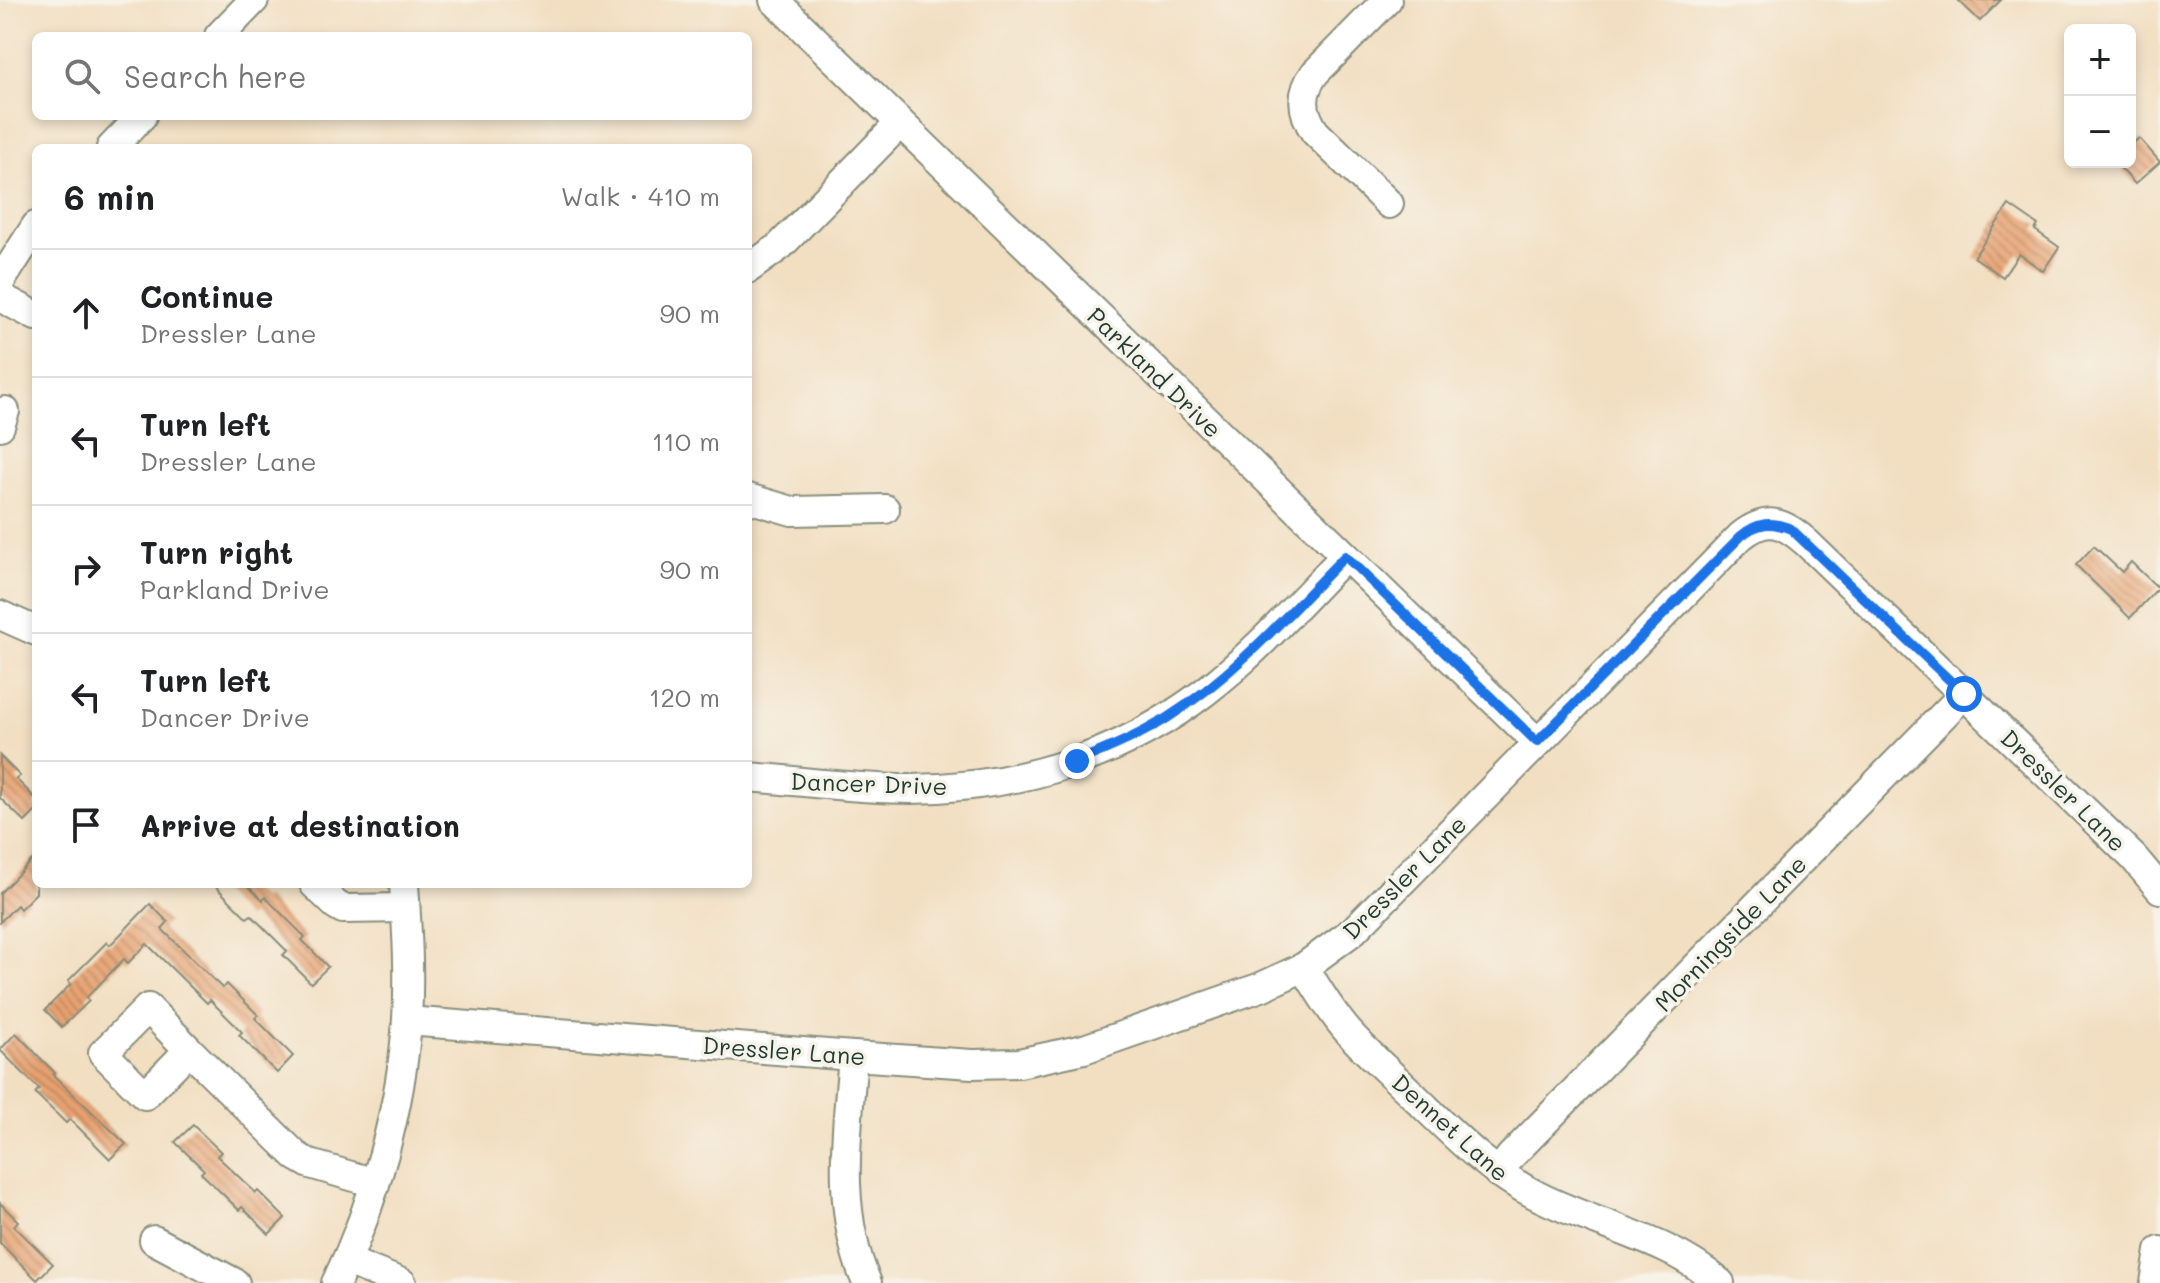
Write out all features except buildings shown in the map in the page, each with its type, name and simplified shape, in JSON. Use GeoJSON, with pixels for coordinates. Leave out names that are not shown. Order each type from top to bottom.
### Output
{"type":"FeatureCollection","features":[{"type":"Feature","properties":{"kind":"street"},"geometry":{"type":"LineString","coordinates":[[223,32],[254,0]]}},
{"type":"Feature","properties":{"kind":"street","name":"Parkland Drive"},"geometry":{"type":"LineString","coordinates":[[774,0],[1537,742]]}},
{"type":"Feature","properties":{"kind":"street"},"geometry":{"type":"LineString","coordinates":[[1387,0],[1315,73],[1303,96],[1304,109],[1315,132],[1389,204]]}},
{"type":"Feature","properties":{"kind":"street"},"geometry":{"type":"LineString","coordinates":[[115,144],[138,120]]}},
{"type":"Feature","properties":{"kind":"street"},"geometry":{"type":"LineString","coordinates":[[752,266],[780,246],[900,123]]}},
{"type":"Feature","properties":{"kind":"street"},"geometry":{"type":"LineString","coordinates":[[0,282],[32,232]]}},
{"type":"Feature","properties":{"kind":"street"},"geometry":{"type":"LineString","coordinates":[[0,297],[32,314]]}},
{"type":"Feature","properties":{"kind":"street"},"geometry":{"type":"LineString","coordinates":[[752,499],[792,511],[885,509]]}},
{"type":"Feature","properties":{"kind":"street","name":"Dressler Lane"},"geometry":{"type":"LineString","coordinates":[[407,1021],[972,1064],[1038,1060],[1084,1049],[1220,1002],[1286,977],[1353,931],[1741,536],[1763,523],[1776,523],[1791,529],[2134,858],[2160,889]]}},
{"type":"Feature","properties":{"kind":"street","name":"Dancer Drive"},"geometry":{"type":"LineString","coordinates":[[752,777],[908,789],[982,785],[1061,767],[1142,732],[1206,691],[1251,652],[1345,556]]}},
{"type":"Feature","properties":{"kind":"street"},"geometry":{"type":"LineString","coordinates":[[0,615],[32,629]]}},
{"type":"Feature","properties":{"kind":"street","name":"Morningside Lane"},"geometry":{"type":"LineString","coordinates":[[1498,1173],[1511,1156],[1964,694]]}},
{"type":"Feature","properties":{"kind":"street"},"geometry":{"type":"LineString","coordinates":[[318,888],[343,909],[405,896],[407,1021],[396,1098],[375,1183],[341,1272],[402,1283]]}},
{"type":"Feature","properties":{"kind":"street","name":"Dennet Lane"},"geometry":{"type":"LineString","coordinates":[[1304,967],[1347,1029],[1463,1144],[1498,1173],[1542,1198],[1654,1242],[1720,1283]]}},
{"type":"Feature","properties":{"kind":"street"},"geometry":{"type":"LineString","coordinates":[[189,1050],[296,1156],[310,1164],[375,1183]]}},
{"type":"Feature","properties":{"kind":"street"},"geometry":{"type":"LineString","coordinates":[[853,1056],[845,1153],[846,1206],[867,1283]]}},
{"type":"Feature","properties":{"kind":"street"},"geometry":{"type":"LineString","coordinates":[[154,1240],[235,1283]]}},
{"type":"Feature","properties":{"kind":"street"},"geometry":{"type":"LineString","coordinates":[[2155,1283],[2160,1251]]}},
{"type":"Feature","properties":{"kind":"route"},"geometry":{"type":"LineString","coordinates":[[1077,761],[1114,747],[1165,720],[1206,691],[1251,652],[1345,556],[1537,742],[1741,536],[1763,523],[1776,523],[1791,529],[1964,694]]}}]}
